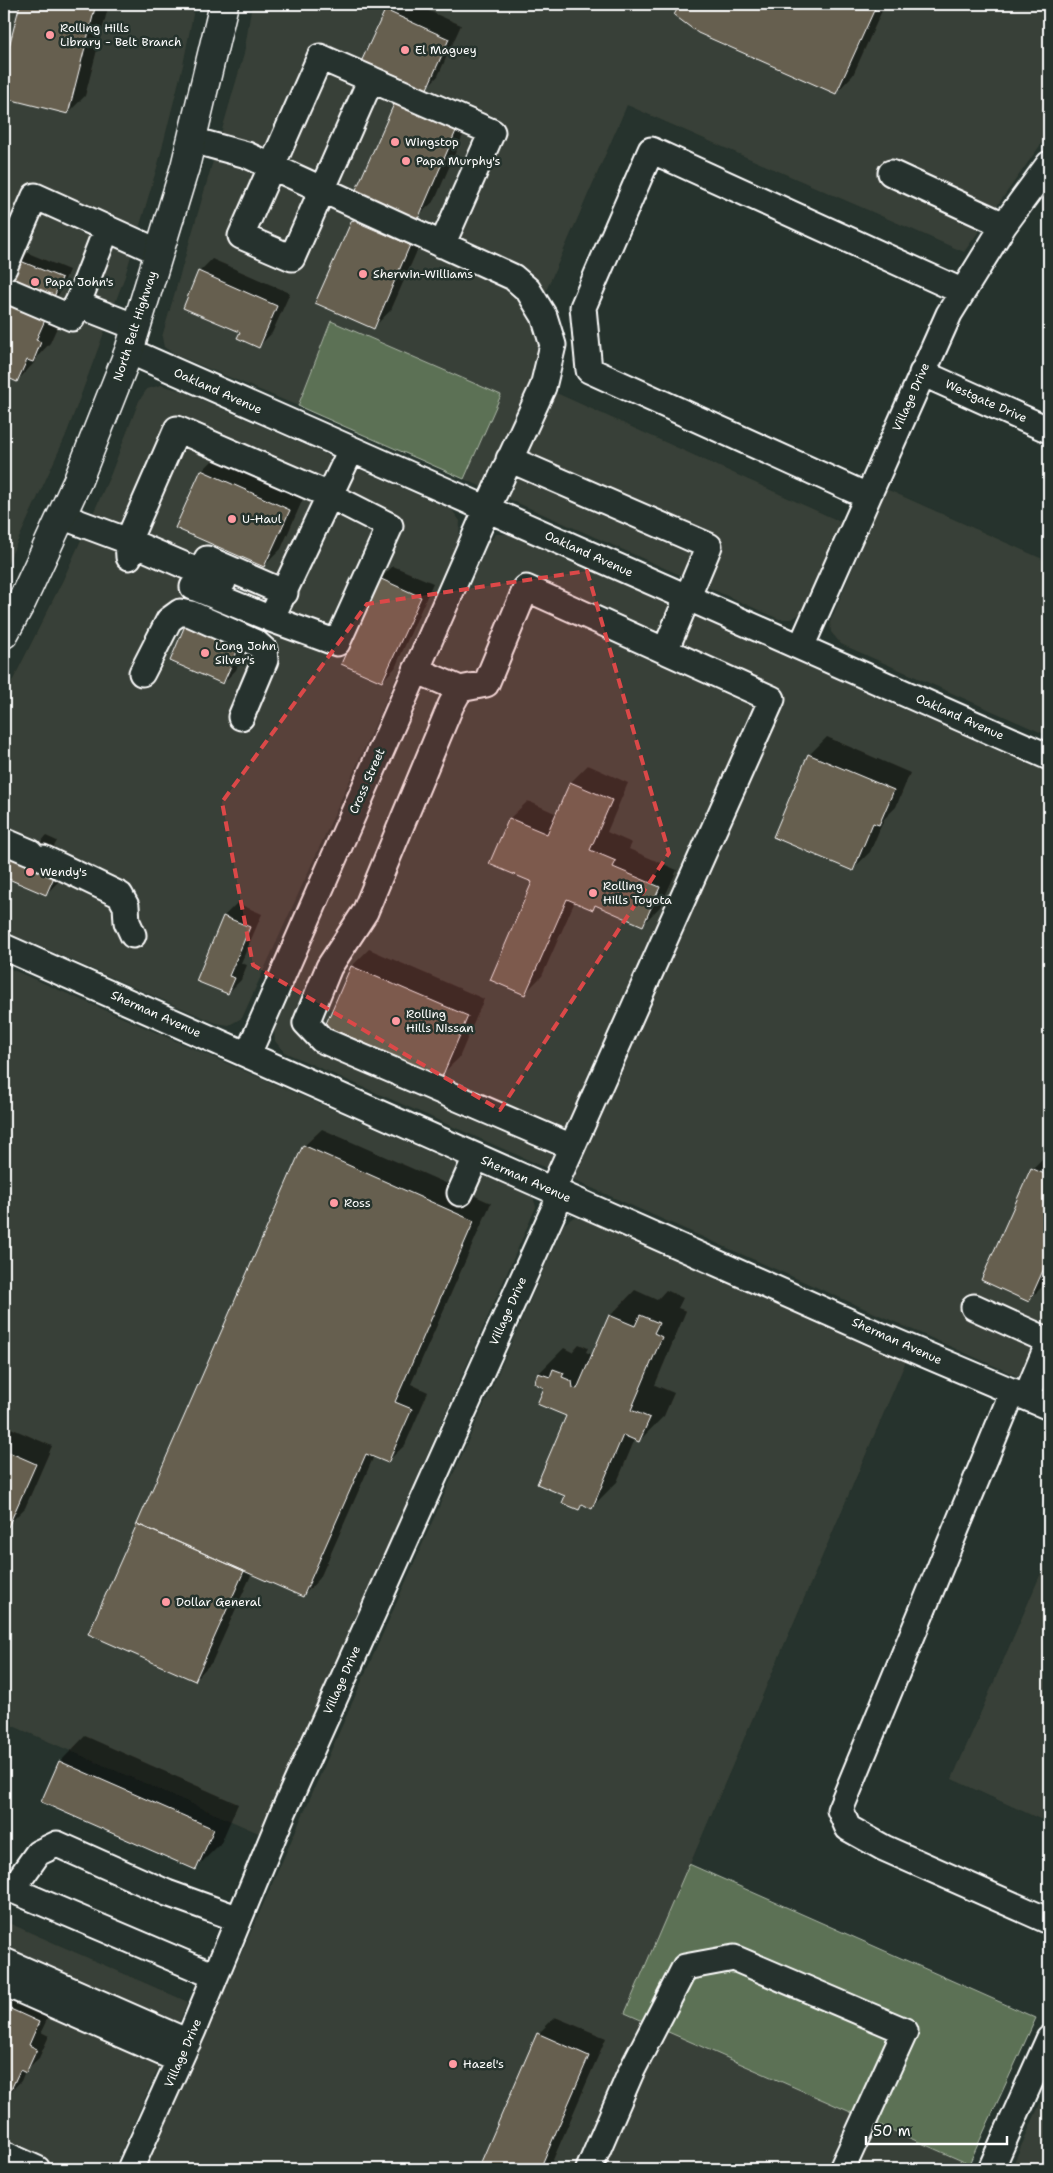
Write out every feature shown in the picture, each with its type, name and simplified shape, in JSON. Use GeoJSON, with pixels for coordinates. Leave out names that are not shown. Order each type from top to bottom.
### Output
{"type":"FeatureCollection","features":[{"type":"Feature","properties":{"kind":"main road","name":"North Belt Highway"},"geometry":{"type":"LineString","coordinates":[[4,634],[22,601],[78,480],[132,339],[192,140],[224,4]]}},
{"type":"Feature","properties":{"kind":"street"},"geometry":{"type":"LineString","coordinates":[[371,79],[292,258],[241,236],[320,57],[371,79],[492,132],[442,245]]}},
{"type":"Feature","properties":{"kind":"street","name":"Cross Street"},"geometry":{"type":"LineString","coordinates":[[192,140],[247,155],[513,278],[528,290],[544,316],[553,345],[543,387],[509,459],[248,1054]]}},
{"type":"Feature","properties":{"kind":"street"},"geometry":{"type":"LineString","coordinates":[[867,496],[589,370],[583,308],[651,150],[961,291]]}},
{"type":"Feature","properties":{"kind":"street","name":"Village Drive"},"geometry":{"type":"LineString","coordinates":[[802,647],[867,496],[961,291],[1004,225],[1049,164]]}},
{"type":"Feature","properties":{"kind":"street"},"geometry":{"type":"LineString","coordinates":[[891,173],[1004,225]]}},
{"type":"Feature","properties":{"kind":"street"},"geometry":{"type":"LineString","coordinates":[[4,268],[35,196],[159,252]]}},
{"type":"Feature","properties":{"kind":"street"},"geometry":{"type":"LineString","coordinates":[[75,311],[107,228]]}},
{"type":"Feature","properties":{"kind":"street","name":"Oakland Avenue"},"geometry":{"type":"LineString","coordinates":[[4,288],[75,311],[351,450],[1049,757]]}},
{"type":"Feature","properties":{"kind":"street","name":"Westgate Drive"},"geometry":{"type":"LineString","coordinates":[[922,373],[1049,430]]}},
{"type":"Feature","properties":{"kind":"street"},"geometry":{"type":"LineString","coordinates":[[251,594],[278,606],[337,643],[390,526],[329,495],[177,429],[131,534],[129,560],[278,606]]}},
{"type":"Feature","properties":{"kind":"street"},"geometry":{"type":"LineString","coordinates":[[278,606],[351,450]]}},
{"type":"Feature","properties":{"kind":"street"},"geometry":{"type":"LineString","coordinates":[[416,670],[460,689],[486,684],[526,588],[665,651],[709,546],[509,459]]}},
{"type":"Feature","properties":{"kind":"street"},"geometry":{"type":"LineString","coordinates":[[61,516],[131,534],[223,582]]}},
{"type":"Feature","properties":{"kind":"street"},"geometry":{"type":"LineString","coordinates":[[142,673],[169,620],[180,612],[191,614],[256,643],[264,650],[265,660],[241,717]]}},
{"type":"Feature","properties":{"kind":"street","name":"Village Drive"},"geometry":{"type":"LineString","coordinates":[[130,2169],[184,2051],[286,1807],[556,1192],[572,1147],[772,699],[665,651]]}},
{"type":"Feature","properties":{"kind":"street"},"geometry":{"type":"LineString","coordinates":[[460,689],[451,706],[365,912],[328,967],[306,1023],[322,1040],[572,1147]]}},
{"type":"Feature","properties":{"kind":"street"},"geometry":{"type":"LineString","coordinates":[[4,841],[120,895],[126,906],[127,922],[133,935]]}},
{"type":"Feature","properties":{"kind":"street","name":"Sherman Avenue"},"geometry":{"type":"LineString","coordinates":[[4,947],[878,1334],[1049,1407]]}},
{"type":"Feature","properties":{"kind":"street"},"geometry":{"type":"LineString","coordinates":[[460,1194],[476,1157]]}},
{"type":"Feature","properties":{"kind":"street"},"geometry":{"type":"LineString","coordinates":[[974,1307],[1049,1341],[1019,1394],[840,1810],[848,1828],[884,1848],[1049,1921]]}},
{"type":"Feature","properties":{"kind":"street"},"geometry":{"type":"LineString","coordinates":[[216,1976],[15,1891],[21,1877],[38,1853],[57,1844],[167,1893],[239,1919]]}},
{"type":"Feature","properties":{"kind":"street"},"geometry":{"type":"LineString","coordinates":[[589,2169],[631,2072],[685,1967],[734,1958],[904,2031],[842,2169]]}},
{"type":"Feature","properties":{"kind":"street"},"geometry":{"type":"LineString","coordinates":[[4,1961],[184,2051]]}},
{"type":"Feature","properties":{"kind":"street"},"geometry":{"type":"LineString","coordinates":[[4,1983],[184,2051]]}},
{"type":"Feature","properties":{"kind":"street"},"geometry":{"type":"LineString","coordinates":[[991,2169],[1049,2039]]}},
{"type":"Feature","properties":{"kind":"street"},"geometry":{"type":"LineString","coordinates":[[4,2154],[37,2169]]}},
{"type":"Feature","properties":{"kind":"highlighted area"},"geometry":{"type":"Polygon","coordinates":[[[587,571],[669,853],[500,1110],[253,965],[222,802],[367,604],[587,571]]]}},
{"type":"Feature","properties":{"kind":"shaded area"},"geometry":{"type":"Polygon","coordinates":[[[4,4],[195,4],[183,65],[158,164],[125,276],[66,435],[4,571],[4,4]]]}},
{"type":"Feature","properties":{"kind":"shaded area"},"geometry":{"type":"Polygon","coordinates":[[[252,4],[1049,4],[1049,133],[964,252],[627,105],[545,293],[558,322],[554,392],[841,522],[801,613],[792,619],[779,619],[464,479],[500,395],[331,321],[298,406],[176,355],[164,347],[162,337],[244,54],[252,4]]]}},
{"type":"Feature","properties":{"kind":"shaded area"},"geometry":{"type":"Polygon","coordinates":[[[161,385],[182,391],[452,510],[460,521],[459,539],[242,1018],[229,1025],[216,1023],[4,931],[4,698],[63,580],[110,476],[139,401],[147,389],[161,385]]]}},
{"type":"Feature","properties":{"kind":"shaded area"},"geometry":{"type":"Polygon","coordinates":[[[886,489],[1049,562],[1049,736],[841,644],[831,632],[830,622],[886,489]]]}},
{"type":"Feature","properties":{"kind":"shaded area"},"geometry":{"type":"Polygon","coordinates":[[[496,534],[509,534],[1049,773],[1049,1390],[284,1052],[275,1041],[274,1030],[488,543],[496,534]]]}},
{"type":"Feature","properties":{"kind":"shaded area"},"geometry":{"type":"Polygon","coordinates":[[[4,966],[533,1197],[536,1207],[261,1834],[4,1722],[4,966]]]}},
{"type":"Feature","properties":{"kind":"shaded area"},"geometry":{"type":"Polygon","coordinates":[[[574,1217],[590,1221],[906,1361],[626,2013],[969,2164],[967,2169],[146,2169],[564,1224],[574,1217]]]}},
{"type":"Feature","properties":{"kind":"shaded area"},"geometry":{"type":"Polygon","coordinates":[[[1049,1558],[1049,1823],[952,1779],[1049,1558]]]}},
{"type":"Feature","properties":{"kind":"shaded area"},"geometry":{"type":"Polygon","coordinates":[[[4,1921],[188,2002],[113,2169],[4,2169],[4,1921]]]}},
{"type":"Feature","properties":{"kind":"shaded area"},"geometry":{"type":"Polygon","coordinates":[[[1049,2084],[1049,2169],[1011,2169],[1049,2084]]]}},
{"type":"Feature","properties":{"kind":"green space"},"geometry":{"type":"Polygon","coordinates":[[[331,321],[501,395],[464,479],[298,406],[331,321]]]}},
{"type":"Feature","properties":{"kind":"green space"},"geometry":{"type":"Polygon","coordinates":[[[689,1864],[1036,2018],[969,2164],[625,2013],[689,1864]]]}},
{"type":"Feature","properties":{"kind":"building","name":"Rolling Hills Library - Belt Branch"},"geometry":{"type":"Polygon","coordinates":[[[20,4],[96,4],[68,114],[4,98],[4,66],[20,4]]]}},
{"type":"Feature","properties":{"kind":"building"},"geometry":{"type":"Polygon","coordinates":[[[680,4],[877,4],[836,94],[698,33],[674,15],[680,4]]]}},
{"type":"Feature","properties":{"kind":"building","name":"El Maguey"},"geometry":{"type":"Polygon","coordinates":[[[385,10],[449,39],[426,91],[361,62],[385,10]]]}},
{"type":"Feature","properties":{"kind":"building","name":"Papa Murphy's"},"geometry":{"type":"Polygon","coordinates":[[[394,104],[456,131],[418,219],[355,192],[394,104]]]}},
{"type":"Feature","properties":{"kind":"building","name":"Sherwin-Williams"},"geometry":{"type":"Polygon","coordinates":[[[352,220],[410,245],[374,329],[315,303],[352,220]]]}},
{"type":"Feature","properties":{"kind":"building","name":"Papa John's"},"geometry":{"type":"Polygon","coordinates":[[[18,260],[62,278],[51,304],[8,286],[18,260]]]}},
{"type":"Feature","properties":{"kind":"building"},"geometry":{"type":"Polygon","coordinates":[[[198,271],[277,306],[259,348],[237,338],[240,332],[183,308],[198,271]]]}},
{"type":"Feature","properties":{"kind":"building"},"geometry":{"type":"Polygon","coordinates":[[[4,303],[45,320],[36,340],[41,342],[33,362],[27,360],[17,382],[4,376],[4,303]]]}},
{"type":"Feature","properties":{"kind":"building","name":"U-Haul"},"geometry":{"type":"Polygon","coordinates":[[[201,470],[290,510],[264,567],[175,528],[201,470]]]}},
{"type":"Feature","properties":{"kind":"building"},"geometry":{"type":"Polygon","coordinates":[[[379,578],[421,597],[382,682],[341,664],[379,578]]]}},
{"type":"Feature","properties":{"kind":"building","name":"Long John Silver's"},"geometry":{"type":"Polygon","coordinates":[[[186,623],[240,645],[223,684],[170,661],[186,623]]]}},
{"type":"Feature","properties":{"kind":"building"},"geometry":{"type":"Polygon","coordinates":[[[808,754],[894,790],[879,825],[873,823],[853,871],[773,837],[808,754]]]}},
{"type":"Feature","properties":{"kind":"building","name":"Rolling Hills Toyota"},"geometry":{"type":"Polygon","coordinates":[[[570,782],[612,800],[590,850],[616,861],[613,867],[660,887],[643,926],[595,905],[593,910],[567,899],[525,995],[490,980],[532,882],[489,864],[509,818],[547,834],[570,782]]]}},
{"type":"Feature","properties":{"kind":"building","name":"Wendy's"},"geometry":{"type":"Polygon","coordinates":[[[4,845],[58,868],[46,895],[4,877],[4,845]]]}},
{"type":"Feature","properties":{"kind":"building"},"geometry":{"type":"Polygon","coordinates":[[[223,916],[250,927],[229,976],[235,978],[228,994],[196,981],[223,916]]]}},
{"type":"Feature","properties":{"kind":"building","name":"Rolling Hills Nissan"},"geometry":{"type":"Polygon","coordinates":[[[351,966],[468,1016],[442,1077],[325,1026],[351,966]]]}},
{"type":"Feature","properties":{"kind":"building"},"geometry":{"type":"Polygon","coordinates":[[[303,1145],[474,1221],[395,1402],[412,1409],[388,1463],[366,1454],[303,1597],[137,1524],[303,1145]]]}},
{"type":"Feature","properties":{"kind":"building"},"geometry":{"type":"Polygon","coordinates":[[[1031,1168],[1049,1176],[1049,1257],[1029,1302],[981,1280],[1031,1168]]]}},
{"type":"Feature","properties":{"kind":"building"},"geometry":{"type":"Polygon","coordinates":[[[609,1315],[635,1326],[640,1315],[659,1323],[654,1333],[662,1337],[631,1410],[650,1418],[639,1442],[623,1435],[592,1509],[582,1504],[579,1510],[562,1503],[565,1496],[537,1484],[566,1416],[537,1404],[544,1388],[534,1383],[538,1373],[550,1377],[553,1369],[564,1373],[562,1377],[572,1381],[573,1388],[577,1389],[609,1315]]]}},
{"type":"Feature","properties":{"kind":"building"},"geometry":{"type":"Polygon","coordinates":[[[4,1450],[36,1464],[8,1527],[4,1525],[4,1450]]]}},
{"type":"Feature","properties":{"kind":"building","name":"Dollar General"},"geometry":{"type":"Polygon","coordinates":[[[137,1524],[244,1571],[195,1681],[88,1634],[137,1524]]]}},
{"type":"Feature","properties":{"kind":"building"},"geometry":{"type":"Polygon","coordinates":[[[59,1761],[214,1829],[196,1870],[41,1802],[59,1761]]]}},
{"type":"Feature","properties":{"kind":"building"},"geometry":{"type":"Polygon","coordinates":[[[4,2006],[39,2022],[29,2045],[37,2049],[26,2073],[20,2070],[8,2096],[4,2094],[4,2006]]]}},
{"type":"Feature","properties":{"kind":"building"},"geometry":{"type":"Polygon","coordinates":[[[537,2033],[589,2056],[540,2169],[478,2169],[537,2033]]]}},
{"type":"Feature","properties":{"kind":"tunnel"},"geometry":{"type":"LineString","coordinates":[[223,582],[251,594]]}},
{"type":"Feature","properties":{"kind":"place","name":"Rolling Hills Library - Belt Branch"},"geometry":{"type":"Point","coordinates":[50,35]}},
{"type":"Feature","properties":{"kind":"place","name":"El Maguey"},"geometry":{"type":"Point","coordinates":[405,50]}},
{"type":"Feature","properties":{"kind":"place","name":"Wingstop"},"geometry":{"type":"Point","coordinates":[395,142]}},
{"type":"Feature","properties":{"kind":"place","name":"Papa Murphy's"},"geometry":{"type":"Point","coordinates":[406,161]}},
{"type":"Feature","properties":{"kind":"place","name":"Sherwin-Williams"},"geometry":{"type":"Point","coordinates":[363,274]}},
{"type":"Feature","properties":{"kind":"place","name":"Papa John's"},"geometry":{"type":"Point","coordinates":[35,282]}},
{"type":"Feature","properties":{"kind":"place","name":"U-Haul"},"geometry":{"type":"Point","coordinates":[232,519]}},
{"type":"Feature","properties":{"kind":"place","name":"Long John Silver's"},"geometry":{"type":"Point","coordinates":[205,653]}},
{"type":"Feature","properties":{"kind":"place","name":"Wendy's"},"geometry":{"type":"Point","coordinates":[30,872]}},
{"type":"Feature","properties":{"kind":"place","name":"Rolling Hills Toyota"},"geometry":{"type":"Point","coordinates":[593,893]}},
{"type":"Feature","properties":{"kind":"place","name":"Rolling Hills Nissan"},"geometry":{"type":"Point","coordinates":[396,1021]}},
{"type":"Feature","properties":{"kind":"place","name":"Ross"},"geometry":{"type":"Point","coordinates":[334,1203]}},
{"type":"Feature","properties":{"kind":"place","name":"Dollar General"},"geometry":{"type":"Point","coordinates":[166,1602]}},
{"type":"Feature","properties":{"kind":"place","name":"Hazel's"},"geometry":{"type":"Point","coordinates":[453,2064]}}]}
